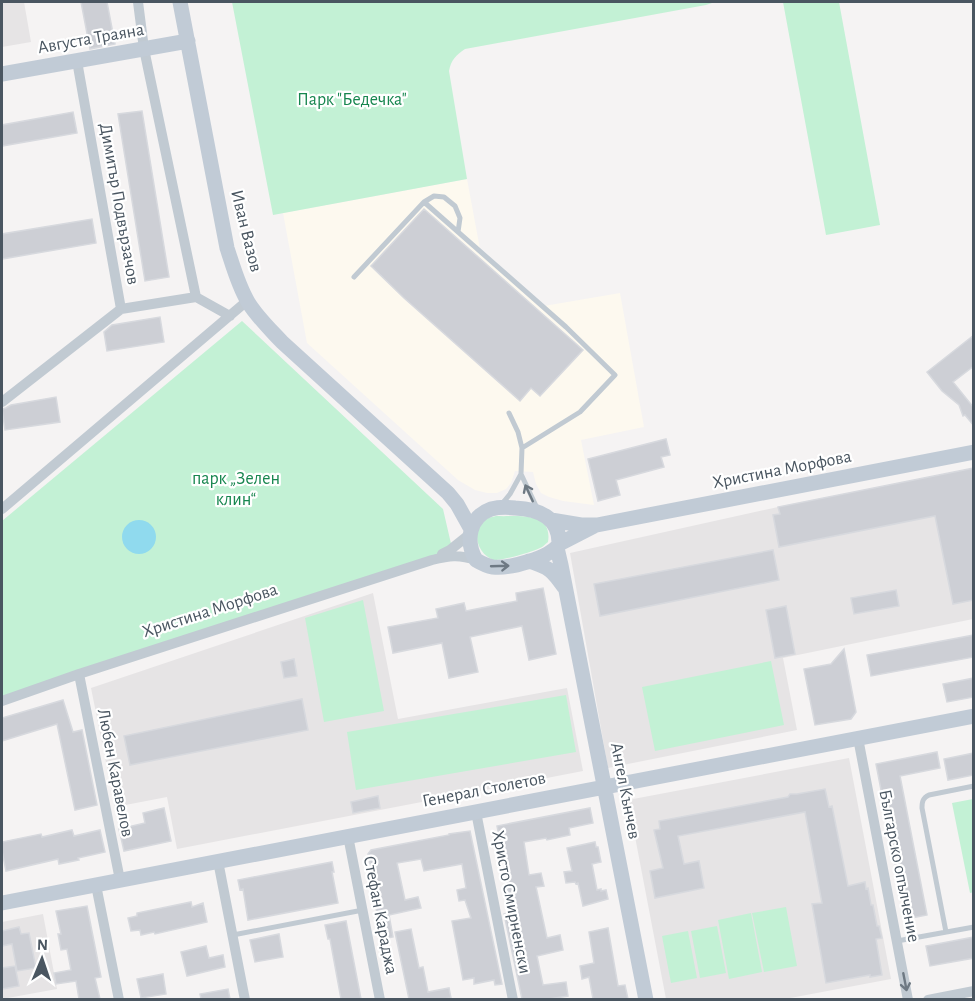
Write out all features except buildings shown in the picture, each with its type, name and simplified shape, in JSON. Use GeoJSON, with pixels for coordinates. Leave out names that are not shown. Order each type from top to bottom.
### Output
{"type":"FeatureCollection","features":[{"type":"Feature","properties":{"kind":"street"},"geometry":{"type":"LineString","coordinates":[[138,2],[144,50],[196,297]]}},
{"type":"Feature","properties":{"kind":"street","name":"Иван Вазов"},"geometry":{"type":"LineString","coordinates":[[180,2],[227,248],[248,302],[282,342],[458,504],[470,532]]}},
{"type":"Feature","properties":{"kind":"street","name":"Августа Траяна"},"geometry":{"type":"LineString","coordinates":[[2,74],[188,41]]}},
{"type":"Feature","properties":{"kind":"street","name":"Димитър Подвързачов"},"geometry":{"type":"LineString","coordinates":[[2,402],[121,309],[77,61]]}},
{"type":"Feature","properties":{"kind":"street"},"geometry":{"type":"LineString","coordinates":[[121,309],[196,297],[230,316]]}},
{"type":"Feature","properties":{"kind":"street"},"geometry":{"type":"LineString","coordinates":[[2,509],[248,302]]}},
{"type":"Feature","properties":{"kind":"street","name":"Христина Морфова"},"geometry":{"type":"LineString","coordinates":[[545,516],[581,525],[597,525],[974,453]]}},
{"type":"Feature","properties":{"kind":"street"},"geometry":{"type":"LineString","coordinates":[[931,461],[974,459]]}},
{"type":"Feature","properties":{"kind":"street","name":"Иван Вазов"},"geometry":{"type":"LineString","coordinates":[[447,493],[473,505],[496,508]]}},
{"type":"Feature","properties":{"kind":"street"},"geometry":{"type":"LineString","coordinates":[[496,508],[519,508],[545,516],[558,531],[559,537],[558,546],[545,555],[530,561],[500,567],[490,567],[476,560],[470,546],[470,532],[477,519],[484,513],[496,508]]}},
{"type":"Feature","properties":{"kind":"street","name":"Христина Морфова"},"geometry":{"type":"LineString","coordinates":[[558,546],[597,525]]}},
{"type":"Feature","properties":{"kind":"street","name":"Христина Морфова"},"geometry":{"type":"LineString","coordinates":[[432,561],[450,550],[470,532]]}},
{"type":"Feature","properties":{"kind":"street","name":"Ангел Кънчев"},"geometry":{"type":"LineString","coordinates":[[558,546],[645,999]]}},
{"type":"Feature","properties":{"kind":"street","name":"Христина Морфова"},"geometry":{"type":"LineString","coordinates":[[2,701],[79,674],[432,561],[453,556],[476,560]]}},
{"type":"Feature","properties":{"kind":"street","name":"Ангел Кънчев"},"geometry":{"type":"LineString","coordinates":[[530,561],[555,573],[566,590]]}},
{"type":"Feature","properties":{"kind":"street","name":"Любен Каравелов"},"geometry":{"type":"LineString","coordinates":[[79,674],[120,880]]}},
{"type":"Feature","properties":{"kind":"street","name":"Генерал Столетов"},"geometry":{"type":"LineString","coordinates":[[2,903],[974,716]]}},
{"type":"Feature","properties":{"kind":"street","name":"Българско опълчение"},"geometry":{"type":"LineString","coordinates":[[858,738],[908,999]]}},
{"type":"Feature","properties":{"kind":"street","name":"Христо Смирненски"},"geometry":{"type":"LineString","coordinates":[[476,812],[513,999]]}},
{"type":"Feature","properties":{"kind":"street","name":"Стефан Караджа"},"geometry":{"type":"LineString","coordinates":[[348,836],[380,999]]}},
{"type":"Feature","properties":{"kind":"street"},"geometry":{"type":"LineString","coordinates":[[218,861],[245,999]]}},
{"type":"Feature","properties":{"kind":"street"},"geometry":{"type":"LineString","coordinates":[[96,885],[119,999]]}},
{"type":"Feature","properties":{"kind":"street"},"geometry":{"type":"LineString","coordinates":[[928,999],[974,991]]}},
{"type":"Feature","properties":{"kind":"lane"},"geometry":{"type":"LineString","coordinates":[[354,277],[423,202],[434,196],[444,197],[455,206],[460,218],[458,232]]}},
{"type":"Feature","properties":{"kind":"lane"},"geometry":{"type":"LineString","coordinates":[[423,202],[566,327],[615,375],[579,412],[522,448]]}},
{"type":"Feature","properties":{"kind":"lane"},"geometry":{"type":"LineString","coordinates":[[496,508],[510,494],[521,474],[522,448],[518,432],[509,413]]}},
{"type":"Feature","properties":{"kind":"lane"},"geometry":{"type":"LineString","coordinates":[[521,474],[545,516]]}},
{"type":"Feature","properties":{"kind":"lane"},"geometry":{"type":"LineString","coordinates":[[946,932],[922,801],[929,795],[974,786]]}},
{"type":"Feature","properties":{"kind":"lane"},"geometry":{"type":"LineString","coordinates":[[233,935],[363,910]]}},
{"type":"Feature","properties":{"kind":"lane"},"geometry":{"type":"LineString","coordinates":[[897,941],[974,927]]}},
{"type":"Feature","properties":{"kind":"shaded area"},"geometry":{"type":"Polygon","coordinates":[[[2,2],[24,2],[31,42],[2,47],[2,2]]]}},
{"type":"Feature","properties":{"kind":"shaded area"},"geometry":{"type":"Polygon","coordinates":[[[467,179],[480,249],[544,306],[620,293],[644,427],[581,440],[594,505],[563,501],[541,493],[533,472],[515,471],[511,483],[506,489],[497,493],[475,490],[458,480],[307,343],[283,213],[467,179]]]}},
{"type":"Feature","properties":{"kind":"shaded area"},"geometry":{"type":"Polygon","coordinates":[[[973,468],[973,619],[783,658],[797,730],[608,768],[570,553],[778,507],[973,468]]]}},
{"type":"Feature","properties":{"kind":"shaded area"},"geometry":{"type":"Polygon","coordinates":[[[373,593],[398,719],[567,688],[583,771],[177,849],[167,797],[115,807],[91,688],[373,593]]]}},
{"type":"Feature","properties":{"kind":"shaded area"},"geometry":{"type":"Polygon","coordinates":[[[849,758],[891,979],[785,999],[666,999],[628,800],[849,758]]]}},
{"type":"Feature","properties":{"kind":"shaded area"},"geometry":{"type":"Polygon","coordinates":[[[43,914],[57,989],[2,999],[2,922],[43,914]]]}},
{"type":"Feature","properties":{"kind":"green space","name":"Парк \"Бедечка\""},"geometry":{"type":"Polygon","coordinates":[[[232,2],[715,2],[465,49],[454,58],[449,71],[467,179],[273,215],[232,2]]]}},
{"type":"Feature","properties":{"kind":"green space"},"geometry":{"type":"Polygon","coordinates":[[[783,2],[839,2],[880,225],[826,235],[783,2]]]}},
{"type":"Feature","properties":{"kind":"green space","name":"парк „Зелен клин“"},"geometry":{"type":"Polygon","coordinates":[[[242,321],[443,509],[452,548],[421,562],[2,702],[2,521],[242,321]]]}},
{"type":"Feature","properties":{"kind":"green space"},"geometry":{"type":"Polygon","coordinates":[[[496,516],[523,516],[540,520],[548,532],[548,542],[536,550],[517,556],[497,560],[488,557],[480,549],[477,531],[483,521],[496,516]]]}},
{"type":"Feature","properties":{"kind":"green space"},"geometry":{"type":"Polygon","coordinates":[[[363,600],[384,711],[324,722],[305,618],[363,600]]]}},
{"type":"Feature","properties":{"kind":"green space"},"geometry":{"type":"Polygon","coordinates":[[[771,661],[784,725],[655,751],[642,687],[771,661]]]}},
{"type":"Feature","properties":{"kind":"green space"},"geometry":{"type":"Polygon","coordinates":[[[566,695],[576,752],[356,790],[347,732],[566,695]]]}},
{"type":"Feature","properties":{"kind":"green space"},"geometry":{"type":"Polygon","coordinates":[[[973,799],[974,892],[970,893],[952,803],[973,799]]]}},
{"type":"Feature","properties":{"kind":"green space"},"geometry":{"type":"Polygon","coordinates":[[[786,907],[797,966],[764,972],[752,913],[786,907]]]}},
{"type":"Feature","properties":{"kind":"green space"},"geometry":{"type":"Polygon","coordinates":[[[751,913],[762,972],[729,979],[718,920],[751,913]]]}},
{"type":"Feature","properties":{"kind":"green space"},"geometry":{"type":"Polygon","coordinates":[[[717,926],[726,973],[700,978],[691,931],[717,926]]]}},
{"type":"Feature","properties":{"kind":"green space"},"geometry":{"type":"Polygon","coordinates":[[[688,931],[697,978],[671,983],[662,936],[688,931]]]}},
{"type":"Feature","properties":{"kind":"water"},"geometry":{"type":"Polygon","coordinates":[[[139,520],[151,525],[156,537],[151,549],[139,554],[127,549],[122,537],[127,525],[139,520]]]}}]}
